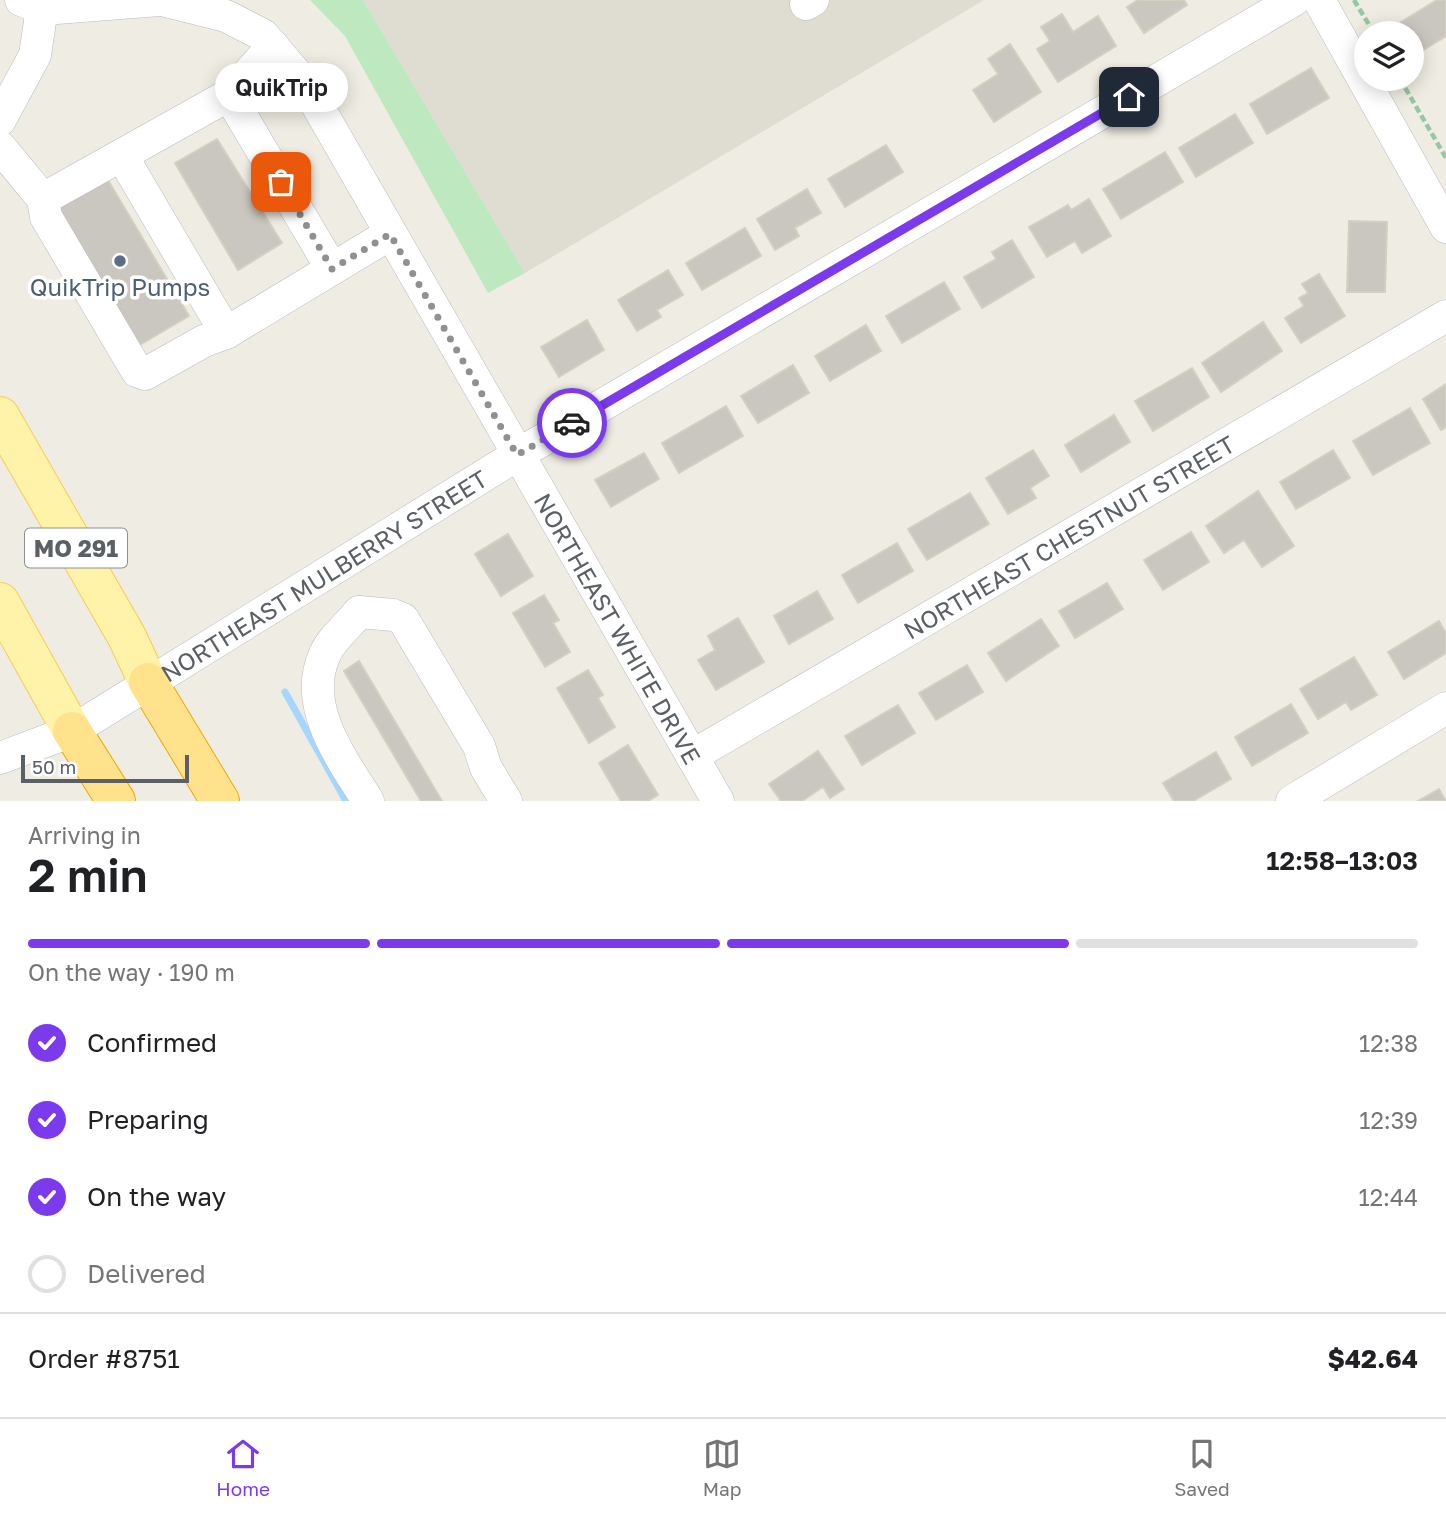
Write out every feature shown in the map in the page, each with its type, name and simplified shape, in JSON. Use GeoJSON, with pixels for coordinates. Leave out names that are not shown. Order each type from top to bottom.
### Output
{"type":"FeatureCollection","features":[{"type":"Feature","properties":{"kind":"highway","name":"MO 291"},"geometry":{"type":"LineString","coordinates":[[148,681],[220,801]]}},
{"type":"Feature","properties":{"kind":"highway"},"geometry":{"type":"LineString","coordinates":[[72,731],[116,801]]}},
{"type":"Feature","properties":{"kind":"main road","name":"MO 291"},"geometry":{"type":"LineString","coordinates":[[0,416],[127,637],[148,681]]}},
{"type":"Feature","properties":{"kind":"main road"},"geometry":{"type":"LineString","coordinates":[[0,602],[72,731]]}},
{"type":"Feature","properties":{"kind":"street","name":"NORTHEAST WHITE DRIVE"},"geometry":{"type":"LineString","coordinates":[[32,4],[161,0],[226,16],[263,35],[273,46],[305,84],[719,801]]}},
{"type":"Feature","properties":{"kind":"street","name":"NORTHEAST MULBERRY STREET"},"geometry":{"type":"LineString","coordinates":[[0,758],[72,731],[148,681],[517,455],[1294,0]]}},
{"type":"Feature","properties":{"kind":"street"},"geometry":{"type":"LineString","coordinates":[[1319,0],[1446,227]]}},
{"type":"Feature","properties":{"kind":"street"},"geometry":{"type":"LineString","coordinates":[[0,120],[36,55],[32,4]]}},
{"type":"Feature","properties":{"kind":"street"},"geometry":{"type":"LineString","coordinates":[[43,199],[229,95],[273,46]]}},
{"type":"Feature","properties":{"kind":"street"},"geometry":{"type":"LineString","coordinates":[[229,95],[332,269]]}},
{"type":"Feature","properties":{"kind":"street"},"geometry":{"type":"LineString","coordinates":[[0,147],[43,199],[46,217],[137,371],[145,374],[204,341],[226,333],[390,234]]}},
{"type":"Feature","properties":{"kind":"street"},"geometry":{"type":"LineString","coordinates":[[122,156],[226,333]]}},
{"type":"Feature","properties":{"kind":"street","name":"NORTHEAST CHESTNUT STREET"},"geometry":{"type":"LineString","coordinates":[[692,756],[1446,316]]}},
{"type":"Feature","properties":{"kind":"street"},"geometry":{"type":"LineString","coordinates":[[337,566],[359,612]]}},
{"type":"Feature","properties":{"kind":"street"},"geometry":{"type":"LineString","coordinates":[[359,612],[325,653],[318,706],[336,748],[368,801]]}},
{"type":"Feature","properties":{"kind":"street"},"geometry":{"type":"LineString","coordinates":[[359,612],[393,615],[403,620],[479,746],[486,768],[506,801]]}},
{"type":"Feature","properties":{"kind":"street"},"geometry":{"type":"LineString","coordinates":[[1292,801],[1446,708]]}},
{"type":"Feature","properties":{"kind":"path"},"geometry":{"type":"LineString","coordinates":[[1354,0],[1367,21]]}},
{"type":"Feature","properties":{"kind":"path"},"geometry":{"type":"LineString","coordinates":[[1407,91],[1446,158]]}},
{"type":"Feature","properties":{"kind":"shaded area"},"geometry":{"type":"Polygon","coordinates":[[[363,0],[984,0],[525,273],[363,0]]]}},
{"type":"Feature","properties":{"kind":"green space"},"geometry":{"type":"Polygon","coordinates":[[[310,0],[363,0],[525,273],[488,293],[345,36],[310,0]]]}},
{"type":"Feature","properties":{"kind":"building"},"geometry":{"type":"Polygon","coordinates":[[[1138,0],[1184,0],[1187,5],[1144,33],[1127,7],[1138,0]]]}},
{"type":"Feature","properties":{"kind":"building"},"geometry":{"type":"Polygon","coordinates":[[[1437,0],[1446,0],[1446,36],[1424,50],[1424,21],[1403,21],[1437,0]]]}},
{"type":"Feature","properties":{"kind":"building"},"geometry":{"type":"Polygon","coordinates":[[[1062,14],[1073,32],[1098,16],[1116,46],[1058,82],[1037,49],[1050,41],[1041,27],[1062,14]]]}},
{"type":"Feature","properties":{"kind":"building"},"geometry":{"type":"Polygon","coordinates":[[[1010,44],[1041,92],[994,122],[973,90],[998,74],[988,59],[1010,44]]]}},
{"type":"Feature","properties":{"kind":"building"},"geometry":{"type":"Polygon","coordinates":[[[1311,68],[1329,98],[1267,134],[1250,104],[1311,68]]]}},
{"type":"Feature","properties":{"kind":"building"},"geometry":{"type":"Polygon","coordinates":[[[1235,114],[1253,143],[1196,177],[1179,148],[1235,114]]]}},
{"type":"Feature","properties":{"kind":"building"},"geometry":{"type":"Polygon","coordinates":[[[217,139],[282,243],[238,270],[175,163],[217,139]]]}},
{"type":"Feature","properties":{"kind":"building"},"geometry":{"type":"Polygon","coordinates":[[[886,145],[903,172],[845,207],[828,179],[886,145]]]}},
{"type":"Feature","properties":{"kind":"building"},"geometry":{"type":"Polygon","coordinates":[[[1165,152],[1183,182],[1121,219],[1103,189],[1165,152]]]}},
{"type":"Feature","properties":{"kind":"building"},"geometry":{"type":"Polygon","coordinates":[[[106,177],[189,316],[138,346],[55,208],[106,177]]]}},
{"type":"Feature","properties":{"kind":"building"},"geometry":{"type":"Polygon","coordinates":[[[807,189],[821,213],[795,228],[799,236],[775,250],[757,219],[807,189]]]}},
{"type":"Feature","properties":{"kind":"building"},"geometry":{"type":"Polygon","coordinates":[[[1089,199],[1111,236],[1082,253],[1075,241],[1047,257],[1029,227],[1068,205],[1071,210],[1089,199]]]}},
{"type":"Feature","properties":{"kind":"building"},"geometry":{"type":"Polygon","coordinates":[[[1349,221],[1387,222],[1385,292],[1347,292],[1349,221]]]}},
{"type":"Feature","properties":{"kind":"building"},"geometry":{"type":"Polygon","coordinates":[[[745,228],[761,256],[702,290],[686,263],[745,228]]]}},
{"type":"Feature","properties":{"kind":"building"},"geometry":{"type":"Polygon","coordinates":[[[1012,240],[1034,277],[982,308],[964,277],[996,259],[992,252],[1012,240]]]}},
{"type":"Feature","properties":{"kind":"building"},"geometry":{"type":"Polygon","coordinates":[[[668,270],[683,295],[657,310],[661,317],[637,331],[618,300],[668,270]]]}},
{"type":"Feature","properties":{"kind":"building"},"geometry":{"type":"Polygon","coordinates":[[[1319,274],[1345,316],[1301,343],[1285,318],[1304,306],[1299,298],[1308,293],[1302,284],[1319,274]]]}},
{"type":"Feature","properties":{"kind":"building"},"geometry":{"type":"Polygon","coordinates":[[[944,282],[960,309],[902,343],[886,316],[944,282]]]}},
{"type":"Feature","properties":{"kind":"building"},"geometry":{"type":"Polygon","coordinates":[[[587,320],[604,350],[559,377],[541,347],[587,320]]]}},
{"type":"Feature","properties":{"kind":"building"},"geometry":{"type":"Polygon","coordinates":[[[1263,322],[1282,351],[1221,392],[1202,363],[1263,322]]]}},
{"type":"Feature","properties":{"kind":"building"},"geometry":{"type":"Polygon","coordinates":[[[866,325],[881,351],[830,381],[815,356],[866,325]]]}},
{"type":"Feature","properties":{"kind":"building"},"geometry":{"type":"Polygon","coordinates":[[[793,365],[809,393],[758,423],[741,396],[793,365]]]}},
{"type":"Feature","properties":{"kind":"building"},"geometry":{"type":"Polygon","coordinates":[[[1192,368],[1209,397],[1153,431],[1135,401],[1192,368]]]}},
{"type":"Feature","properties":{"kind":"building"},"geometry":{"type":"Polygon","coordinates":[[[1446,384],[1446,427],[1441,430],[1423,399],[1446,384]]]}},
{"type":"Feature","properties":{"kind":"building"},"geometry":{"type":"Polygon","coordinates":[[[726,406],[743,436],[679,473],[662,443],[726,406]]]}},
{"type":"Feature","properties":{"kind":"building"},"geometry":{"type":"Polygon","coordinates":[[[1410,408],[1430,443],[1373,475],[1353,441],[1410,408]]]}},
{"type":"Feature","properties":{"kind":"building"},"geometry":{"type":"Polygon","coordinates":[[[1114,415],[1130,442],[1081,472],[1065,445],[1114,415]]]}},
{"type":"Feature","properties":{"kind":"building"},"geometry":{"type":"Polygon","coordinates":[[[1033,450],[1049,476],[1030,488],[1036,498],[1008,514],[986,478],[1033,450]]]}},
{"type":"Feature","properties":{"kind":"building"},"geometry":{"type":"Polygon","coordinates":[[[1333,450],[1350,478],[1296,509],[1280,482],[1333,450]]]}},
{"type":"Feature","properties":{"kind":"building"},"geometry":{"type":"Polygon","coordinates":[[[644,453],[659,479],[611,507],[595,480],[644,453]]]}},
{"type":"Feature","properties":{"kind":"building"},"geometry":{"type":"Polygon","coordinates":[[[1258,491],[1294,546],[1262,567],[1244,540],[1224,553],[1206,526],[1258,491]]]}},
{"type":"Feature","properties":{"kind":"building"},"geometry":{"type":"Polygon","coordinates":[[[970,493],[989,524],[927,560],[908,529],[970,493]]]}},
{"type":"Feature","properties":{"kind":"building"},"geometry":{"type":"Polygon","coordinates":[[[1191,532],[1209,562],[1163,590],[1144,560],[1191,532]]]}},
{"type":"Feature","properties":{"kind":"building"},"geometry":{"type":"Polygon","coordinates":[[[508,534],[533,576],[501,596],[475,554],[508,534]]]}},
{"type":"Feature","properties":{"kind":"building"},"geometry":{"type":"Polygon","coordinates":[[[897,543],[913,571],[858,603],[842,575],[897,543]]]}},
{"type":"Feature","properties":{"kind":"building"},"geometry":{"type":"Polygon","coordinates":[[[1107,583],[1123,609],[1075,638],[1059,611],[1107,583]]]}},
{"type":"Feature","properties":{"kind":"building"},"geometry":{"type":"Polygon","coordinates":[[[817,591],[833,619],[789,644],[774,616],[817,591]]]}},
{"type":"Feature","properties":{"kind":"building"},"geometry":{"type":"Polygon","coordinates":[[[544,595],[559,620],[553,623],[570,652],[545,667],[513,613],[544,595]]]}},
{"type":"Feature","properties":{"kind":"building"},"geometry":{"type":"Polygon","coordinates":[[[738,618],[764,662],[716,690],[698,660],[715,650],[708,636],[738,618]]]}},
{"type":"Feature","properties":{"kind":"building"},"geometry":{"type":"Polygon","coordinates":[[[1041,619],[1059,646],[1006,681],[988,653],[1041,619]]]}},
{"type":"Feature","properties":{"kind":"building"},"geometry":{"type":"Polygon","coordinates":[[[1439,621],[1446,633],[1446,653],[1404,679],[1388,652],[1439,621]]]}},
{"type":"Feature","properties":{"kind":"building"},"geometry":{"type":"Polygon","coordinates":[[[1354,657],[1377,695],[1351,710],[1346,702],[1318,719],[1300,689],[1354,657]]]}},
{"type":"Feature","properties":{"kind":"building"},"geometry":{"type":"Polygon","coordinates":[[[359,661],[442,801],[421,801],[344,671],[359,661]]]}},
{"type":"Feature","properties":{"kind":"building"},"geometry":{"type":"Polygon","coordinates":[[[967,665],[983,692],[936,720],[919,693],[967,665]]]}},
{"type":"Feature","properties":{"kind":"building"},"geometry":{"type":"Polygon","coordinates":[[[588,670],[603,695],[598,698],[615,727],[589,743],[557,688],[588,670]]]}},
{"type":"Feature","properties":{"kind":"building"},"geometry":{"type":"Polygon","coordinates":[[[1291,704],[1308,733],[1252,766],[1235,737],[1291,704]]]}},
{"type":"Feature","properties":{"kind":"building"},"geometry":{"type":"Polygon","coordinates":[[[898,705],[915,733],[862,765],[845,736],[898,705]]]}},
{"type":"Feature","properties":{"kind":"building"},"geometry":{"type":"Polygon","coordinates":[[[628,745],[658,795],[648,801],[621,801],[599,763],[628,745]]]}},
{"type":"Feature","properties":{"kind":"building"},"geometry":{"type":"Polygon","coordinates":[[[818,751],[844,789],[830,798],[823,787],[802,801],[781,801],[769,784],[818,751]]]}},
{"type":"Feature","properties":{"kind":"building"},"geometry":{"type":"Polygon","coordinates":[[[1216,752],[1231,779],[1193,801],[1174,801],[1163,783],[1216,752]]]}},
{"type":"Feature","properties":{"kind":"building"},"geometry":{"type":"Polygon","coordinates":[[[1439,789],[1446,801],[1418,801],[1439,789]]]}},
{"type":"Feature","properties":{"kind":"waterway"},"geometry":{"type":"LineString","coordinates":[[285,692],[346,801]]}},
{"type":"Feature","properties":{"kind":"way so far"},"geometry":{"type":"LineString","coordinates":[[281,182],[332,269],[390,234],[517,455],[572,423]]}},
{"type":"Feature","properties":{"kind":"place","name":"QuikTrip"},"geometry":{"type":"Point","coordinates":[281,182]}},
{"type":"Feature","properties":{"kind":"place","name":"QuikTrip Pumps"},"geometry":{"type":"Point","coordinates":[120,261]}},
{"type":"Feature","properties":{"kind":"route"},"geometry":{"type":"LineString","coordinates":[[572,423],[1129,97]]}}]}
